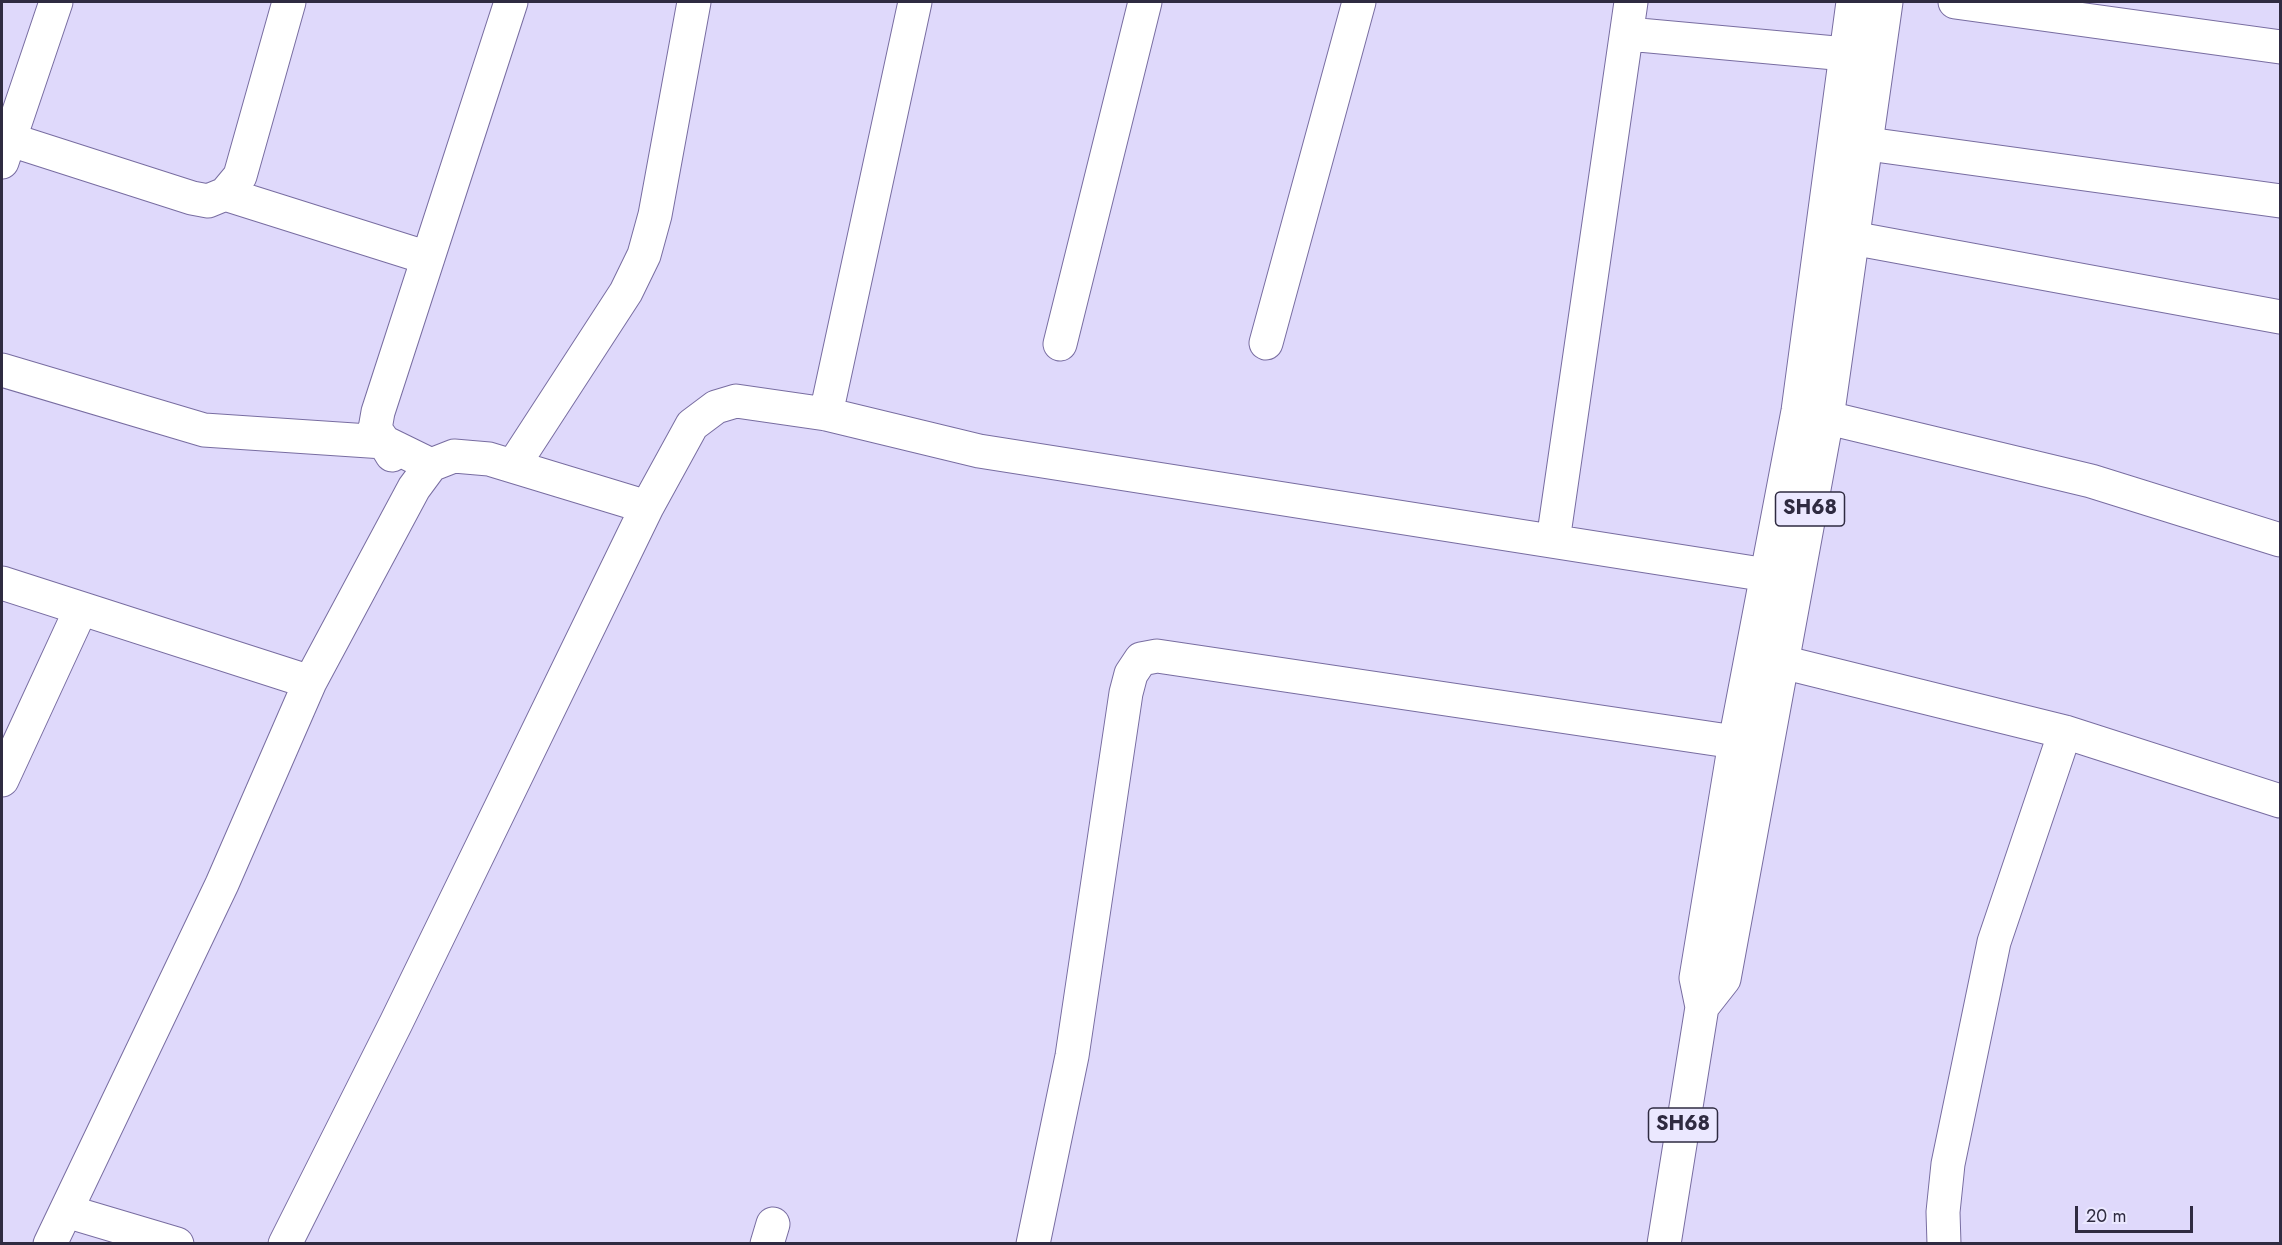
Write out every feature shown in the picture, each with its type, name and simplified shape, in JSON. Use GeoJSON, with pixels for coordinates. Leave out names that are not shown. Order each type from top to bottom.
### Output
{"type":"FeatureCollection","features":[{"type":"Feature","properties":{"kind":"street"},"geometry":{"type":"LineString","coordinates":[[56,2],[5,151],[208,201],[225,194],[240,176],[290,2]]}},
{"type":"Feature","properties":{"kind":"street"},"geometry":{"type":"LineString","coordinates":[[423,476],[384,442],[375,429],[378,412],[511,2]]}},
{"type":"Feature","properties":{"kind":"street"},"geometry":{"type":"LineString","coordinates":[[513,466],[626,292],[644,255],[656,215],[694,2]]}},
{"type":"Feature","properties":{"kind":"street"},"geometry":{"type":"LineString","coordinates":[[826,414],[915,2]]}},
{"type":"Feature","properties":{"kind":"street"},"geometry":{"type":"LineString","coordinates":[[1060,344],[1145,2]]}},
{"type":"Feature","properties":{"kind":"street"},"geometry":{"type":"LineString","coordinates":[[1266,343],[1359,2]]}},
{"type":"Feature","properties":{"kind":"street"},"geometry":{"type":"LineString","coordinates":[[1553,541],[1631,2]]}},
{"type":"Feature","properties":{"kind":"street","name":"SH68"},"geometry":{"type":"LineString","coordinates":[[1702,1007],[1724,979],[1782,662],[1812,414],[1840,250],[1850,141],[1846,54],[1853,2]]}},
{"type":"Feature","properties":{"kind":"street","name":"SH68"},"geometry":{"type":"LineString","coordinates":[[1850,141],[1886,2]]}},
{"type":"Feature","properties":{"kind":"street"},"geometry":{"type":"LineString","coordinates":[[1955,2],[2280,47]]}},
{"type":"Feature","properties":{"kind":"street"},"geometry":{"type":"LineString","coordinates":[[1628,34],[1846,54]]}},
{"type":"Feature","properties":{"kind":"street"},"geometry":{"type":"LineString","coordinates":[[1850,141],[2280,201]]}},
{"type":"Feature","properties":{"kind":"street"},"geometry":{"type":"LineString","coordinates":[[225,194],[428,258]]}},
{"type":"Feature","properties":{"kind":"street"},"geometry":{"type":"LineString","coordinates":[[1840,250],[2280,317]]}},
{"type":"Feature","properties":{"kind":"street"},"geometry":{"type":"LineString","coordinates":[[2,370],[204,430],[384,442]]}},
{"type":"Feature","properties":{"kind":"street"},"geometry":{"type":"LineString","coordinates":[[285,1244],[401,1012],[647,507],[692,425],[716,407],[736,400],[826,414],[979,451],[1767,575]]}},
{"type":"Feature","properties":{"kind":"street"},"geometry":{"type":"LineString","coordinates":[[1812,414],[2091,481],[2280,540]]}},
{"type":"Feature","properties":{"kind":"street","name":"SH68"},"geometry":{"type":"LineString","coordinates":[[1664,1244],[1702,1007],[1696,978],[1735,742],[1767,575],[1812,414]]}},
{"type":"Feature","properties":{"kind":"street"},"geometry":{"type":"LineString","coordinates":[[50,1244],[222,884],[310,682],[423,476],[454,456],[489,459],[647,507]]}},
{"type":"Feature","properties":{"kind":"street"},"geometry":{"type":"LineString","coordinates":[[2,583],[80,611],[310,682]]}},
{"type":"Feature","properties":{"kind":"street"},"geometry":{"type":"LineString","coordinates":[[2,780],[80,611]]}},
{"type":"Feature","properties":{"kind":"street"},"geometry":{"type":"LineString","coordinates":[[1033,1244],[1072,1056],[1125,693],[1131,674],[1141,659],[1157,656],[1735,742]]}},
{"type":"Feature","properties":{"kind":"street"},"geometry":{"type":"LineString","coordinates":[[1782,662],[2065,732],[2280,801]]}},
{"type":"Feature","properties":{"kind":"street"},"geometry":{"type":"LineString","coordinates":[[1944,1244],[1943,1212],[1948,1164],[1994,942],[2065,732]]}},
{"type":"Feature","properties":{"kind":"street"},"geometry":{"type":"LineString","coordinates":[[66,1211],[177,1244]]}}]}
